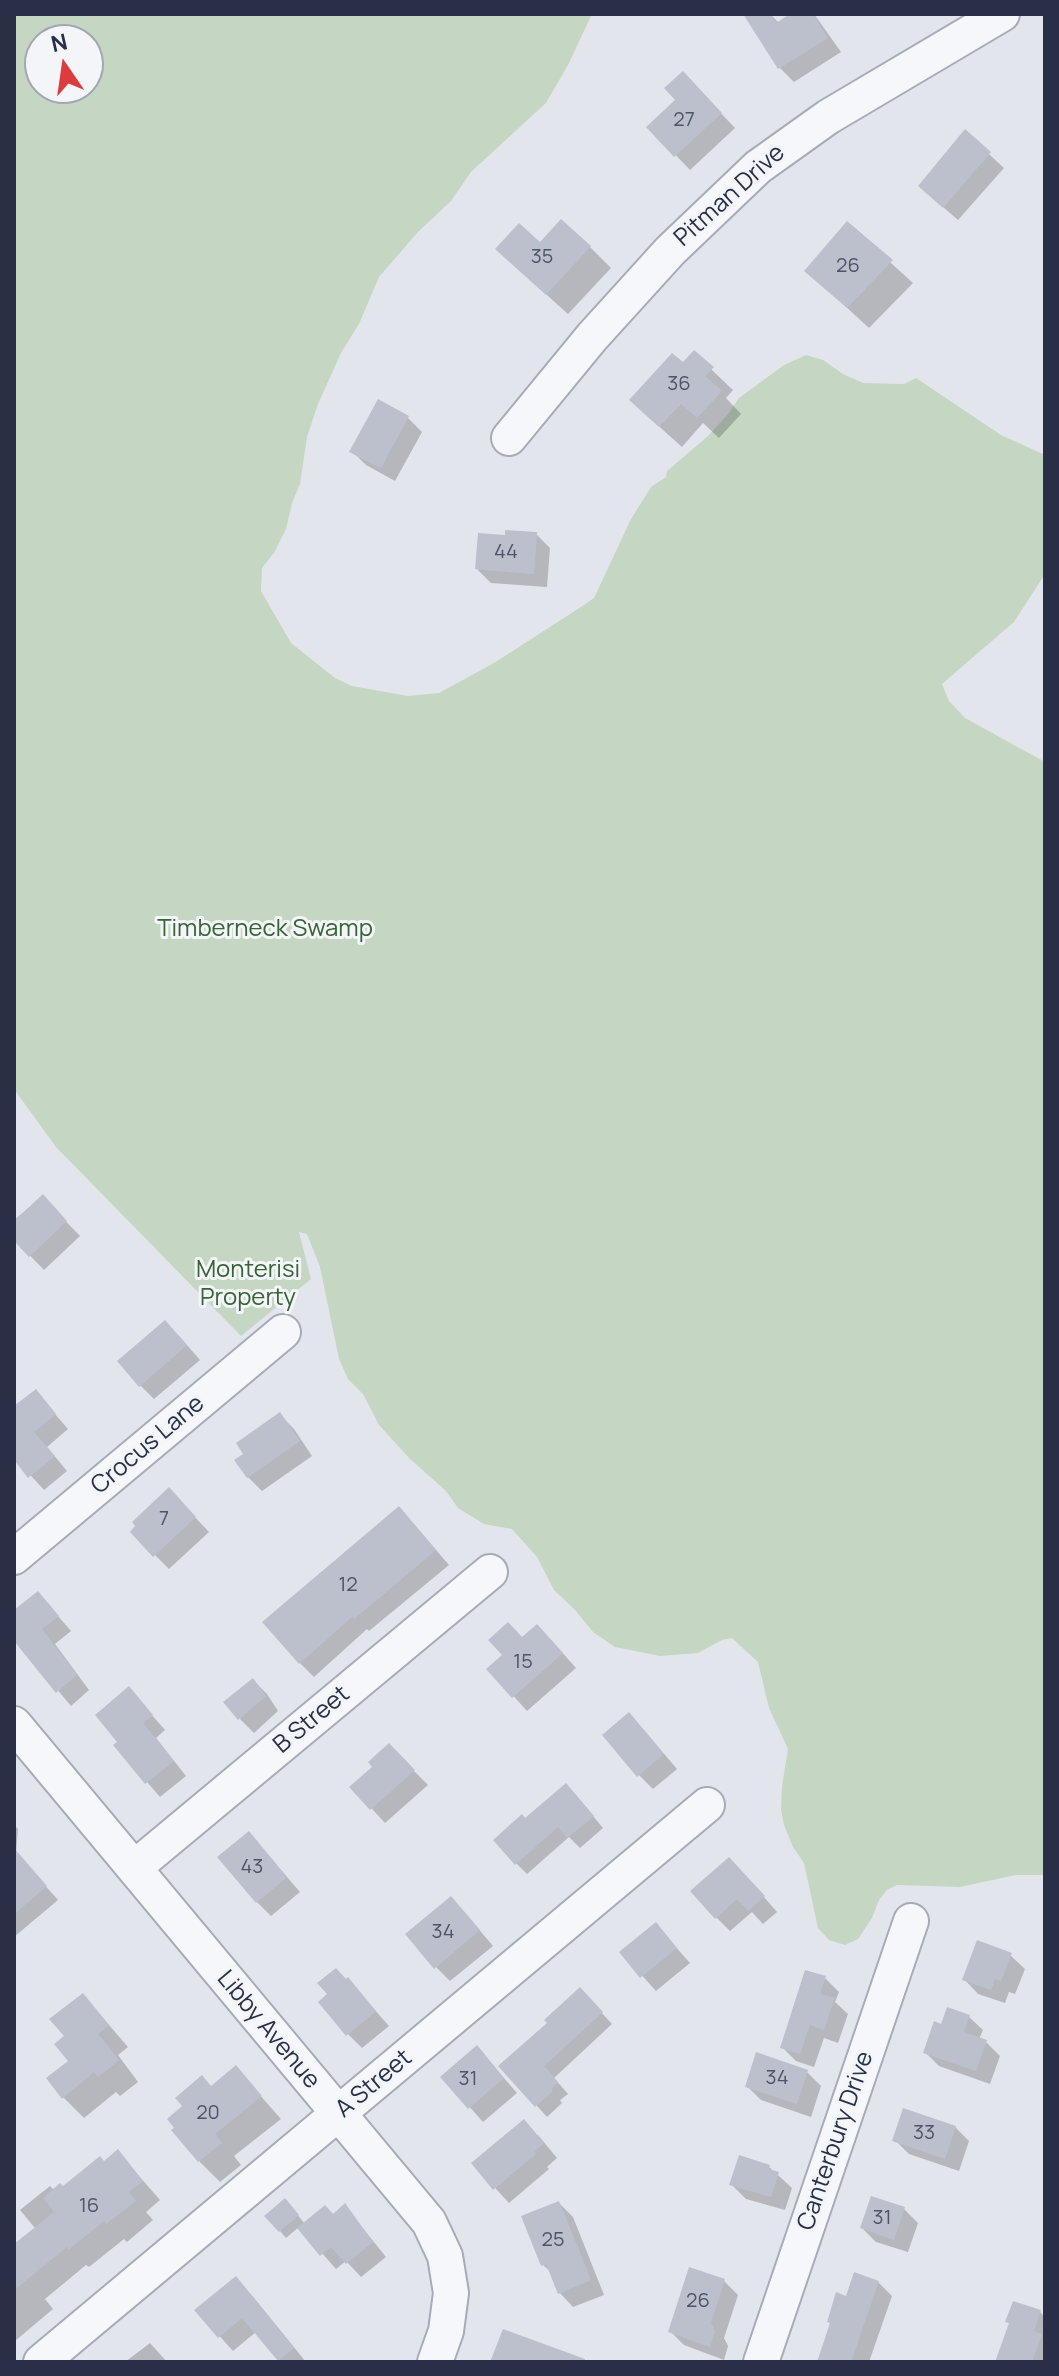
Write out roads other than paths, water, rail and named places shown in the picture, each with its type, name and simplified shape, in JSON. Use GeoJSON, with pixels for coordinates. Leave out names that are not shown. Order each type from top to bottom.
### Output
{"type":"FeatureCollection","features":[{"type":"Feature","properties":{"kind":"street","name":"Pitman Drive"},"geometry":{"type":"LineString","coordinates":[[509,438],[592,337],[670,251],[758,167],[828,117],[1002,14]]}},
{"type":"Feature","properties":{"kind":"street","name":"Crocus Lane"},"geometry":{"type":"LineString","coordinates":[[14,1557],[283,1332]]}},
{"type":"Feature","properties":{"kind":"street","name":"B Street"},"geometry":{"type":"LineString","coordinates":[[134,1868],[490,1572]]}},
{"type":"Feature","properties":{"kind":"street","name":"Libby Avenue"},"geometry":{"type":"LineString","coordinates":[[14,1724],[421,2212],[441,2244],[451,2281],[451,2306],[435,2362]]}},
{"type":"Feature","properties":{"kind":"street","name":"A Street"},"geometry":{"type":"LineString","coordinates":[[41,2362],[707,1805]]}},
{"type":"Feature","properties":{"kind":"street","name":"Canterbury Drive"},"geometry":{"type":"LineString","coordinates":[[761,2362],[911,1921]]}},
{"type":"Feature","properties":{"kind":"park label","name":"Timberneck Swamp"},"geometry":{"type":"Point","coordinates":[265,929]}},
{"type":"Feature","properties":{"kind":"park label","name":"Monterisi Property"},"geometry":{"type":"Point","coordinates":[248,1284]}}]}
